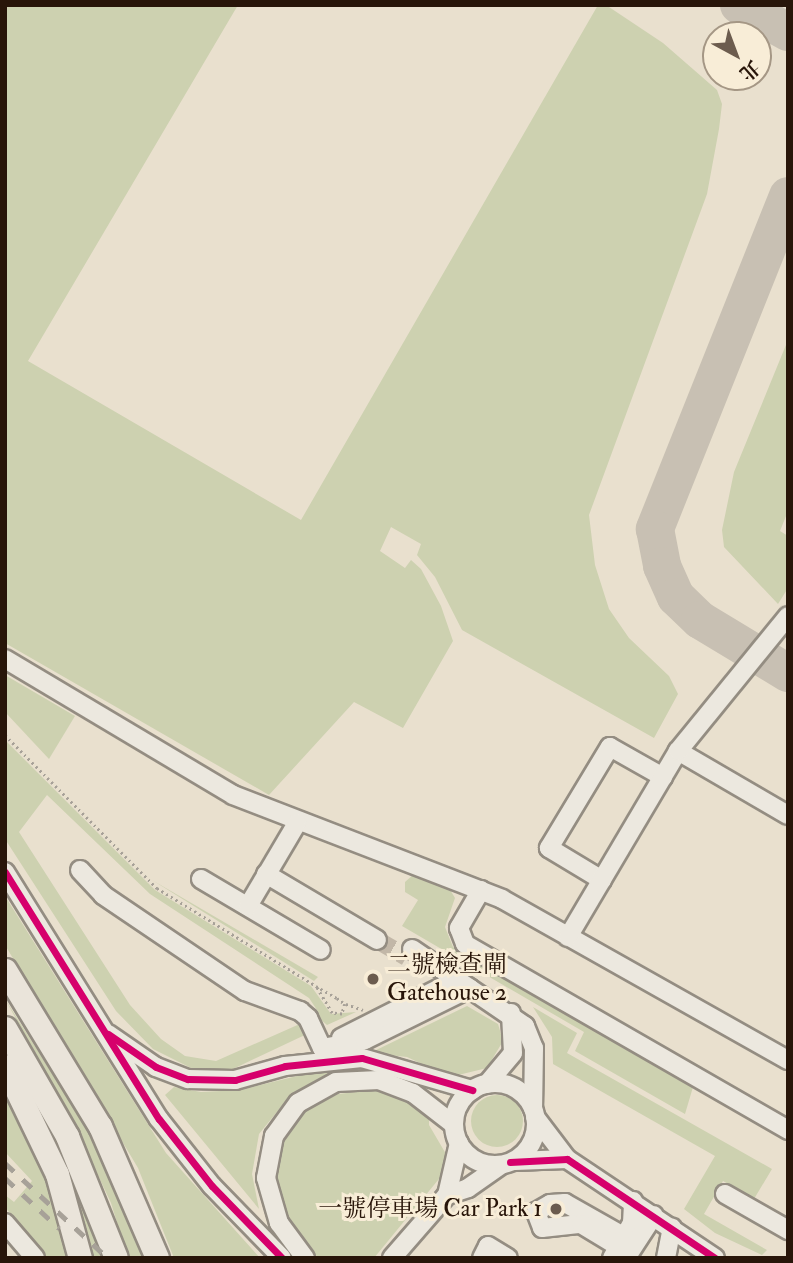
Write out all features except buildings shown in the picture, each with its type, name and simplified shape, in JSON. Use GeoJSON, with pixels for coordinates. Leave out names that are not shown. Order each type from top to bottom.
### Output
{"type":"FeatureCollection","features":[{"type":"Feature","properties":{"kind":"main road"},"geometry":{"type":"LineString","coordinates":[[5,970],[100,1126],[157,1258]]}},
{"type":"Feature","properties":{"kind":"main road"},"geometry":{"type":"LineString","coordinates":[[5,1028],[67,1136],[116,1258]]}},
{"type":"Feature","properties":{"kind":"main road"},"geometry":{"type":"LineString","coordinates":[[5,1066],[57,1174],[80,1258]]}},
{"type":"Feature","properties":{"kind":"street"},"geometry":{"type":"LineString","coordinates":[[568,937],[678,751],[788,616]]}},
{"type":"Feature","properties":{"kind":"street"},"geometry":{"type":"LineString","coordinates":[[5,659],[233,795],[297,822],[481,890],[788,1060]]}},
{"type":"Feature","properties":{"kind":"street"},"geometry":{"type":"LineString","coordinates":[[602,880],[549,848],[610,747],[663,777]]}},
{"type":"Feature","properties":{"kind":"street"},"geometry":{"type":"LineString","coordinates":[[678,751],[788,815]]}},
{"type":"Feature","properties":{"kind":"street"},"geometry":{"type":"LineString","coordinates":[[248,906],[297,822]]}},
{"type":"Feature","properties":{"kind":"street"},"geometry":{"type":"LineString","coordinates":[[269,869],[379,935]]}},
{"type":"Feature","properties":{"kind":"street"},"geometry":{"type":"LineString","coordinates":[[80,870],[103,895],[245,991],[300,1011],[309,1018],[322,1048]]}},
{"type":"Feature","properties":{"kind":"street"},"geometry":{"type":"LineString","coordinates":[[5,872],[100,1027],[174,1140],[282,1258]]}},
{"type":"Feature","properties":{"kind":"street"},"geometry":{"type":"LineString","coordinates":[[201,879],[321,950]]}},
{"type":"Feature","properties":{"kind":"street"},"geometry":{"type":"LineString","coordinates":[[481,890],[459,928],[466,944],[788,1130]]}},
{"type":"Feature","properties":{"kind":"street"},"geometry":{"type":"LineString","coordinates":[[414,955],[511,1013],[525,1026],[534,1048],[531,1142],[468,1188],[447,1195]]}},
{"type":"Feature","properties":{"kind":"street"},"geometry":{"type":"LineString","coordinates":[[285,1066],[463,984]]}},
{"type":"Feature","properties":{"kind":"street"},"geometry":{"type":"LineString","coordinates":[[511,1013],[513,1053],[457,1108],[453,1124],[459,1143],[474,1160],[505,1163],[567,1159]]}},
{"type":"Feature","properties":{"kind":"street"},"geometry":{"type":"LineString","coordinates":[[100,1027],[137,1055],[182,1078],[221,1082],[285,1066],[362,1058],[480,1087],[513,1087],[567,1159],[672,1228],[690,1251],[715,1258]]}},
{"type":"Feature","properties":{"kind":"street"},"geometry":{"type":"LineString","coordinates":[[305,1258],[279,1223],[266,1178],[274,1136],[298,1102],[337,1082],[379,1080],[412,1093],[453,1124]]}},
{"type":"Feature","properties":{"kind":"street"},"geometry":{"type":"LineString","coordinates":[[392,1258],[403,1250],[447,1195],[459,1143]]}},
{"type":"Feature","properties":{"kind":"street"},"geometry":{"type":"LineString","coordinates":[[725,1194],[788,1230]]}},
{"type":"Feature","properties":{"kind":"street"},"geometry":{"type":"LineString","coordinates":[[626,1250],[634,1217],[633,1201]]}},
{"type":"Feature","properties":{"kind":"street"},"geometry":{"type":"LineString","coordinates":[[626,1250],[654,1215]]}},
{"type":"Feature","properties":{"kind":"street"},"geometry":{"type":"LineString","coordinates":[[5,1223],[35,1258]]}},
{"type":"Feature","properties":{"kind":"street"},"geometry":{"type":"LineString","coordinates":[[666,1258],[672,1228]]}},
{"type":"Feature","properties":{"kind":"street"},"geometry":{"type":"LineString","coordinates":[[482,1258],[488,1246],[508,1258]]}},
{"type":"Feature","properties":{"kind":"path"},"geometry":{"type":"LineString","coordinates":[[5,735],[156,888],[345,1004],[363,1010]]}},
{"type":"Feature","properties":{"kind":"path"},"geometry":{"type":"LineString","coordinates":[[316,986],[332,1013],[342,1014],[345,1004]]}},
{"type":"Feature","properties":{"kind":"green space"},"geometry":{"type":"Polygon","coordinates":[[[5,5],[238,5],[28,361],[301,520],[598,5],[606,5],[663,43],[702,77],[702,91],[717,91],[722,104],[707,194],[589,515],[595,565],[609,609],[629,638],[669,676],[678,694],[654,738],[462,630],[435,577],[417,555],[421,544],[391,527],[380,551],[405,568],[411,560],[421,569],[441,606],[453,641],[403,728],[354,702],[269,795],[5,643],[5,5]]]}},
{"type":"Feature","properties":{"kind":"green space"},"geometry":{"type":"Polygon","coordinates":[[[788,340],[788,511],[780,531],[788,536],[788,588],[778,604],[724,547],[722,530],[734,472],[788,340]]]}},
{"type":"Feature","properties":{"kind":"green space"},"geometry":{"type":"Polygon","coordinates":[[[5,675],[75,716],[49,759],[5,712],[5,675]]]}},
{"type":"Feature","properties":{"kind":"green space"},"geometry":{"type":"Polygon","coordinates":[[[5,740],[155,890],[311,986],[331,1014],[356,1012],[327,1025],[314,1014],[317,1010],[309,998],[150,894],[47,795],[19,832],[130,1005],[161,1039],[185,1056],[216,1061],[302,1023],[307,1034],[233,1069],[193,1069],[153,1049],[116,1011],[5,839],[5,740]]]}},
{"type":"Feature","properties":{"kind":"green space"},"geometry":{"type":"Polygon","coordinates":[[[414,874],[449,888],[455,898],[445,927],[453,947],[693,1087],[685,1114],[575,1051],[584,1032],[402,926],[418,900],[405,892],[405,882],[414,874]]]}},
{"type":"Feature","properties":{"kind":"green space"},"geometry":{"type":"Polygon","coordinates":[[[152,880],[318,977],[314,981],[152,880]]]}},
{"type":"Feature","properties":{"kind":"green space"},"geometry":{"type":"Polygon","coordinates":[[[5,896],[166,1153],[260,1258],[174,1258],[138,1168],[5,945],[5,896]]]}},
{"type":"Feature","properties":{"kind":"green space"},"geometry":{"type":"Polygon","coordinates":[[[5,999],[120,1181],[150,1258],[128,1258],[111,1203],[74,1124],[5,999]]]}},
{"type":"Feature","properties":{"kind":"green space"},"geometry":{"type":"Polygon","coordinates":[[[467,1006],[498,1024],[503,1041],[487,1068],[450,1077],[407,1057],[370,1053],[467,1006]]]}},
{"type":"Feature","properties":{"kind":"green space"},"geometry":{"type":"Polygon","coordinates":[[[533,1007],[577,1033],[567,1053],[772,1169],[754,1199],[723,1181],[704,1214],[767,1250],[762,1255],[715,1233],[684,1209],[715,1156],[553,1064],[552,1037],[533,1007]]]}},
{"type":"Feature","properties":{"kind":"green space"},"geometry":{"type":"Polygon","coordinates":[[[334,1067],[368,1067],[398,1076],[340,1074],[289,1097],[259,1134],[252,1174],[259,1209],[165,1095],[174,1087],[201,1092],[240,1090],[334,1067]]]}},
{"type":"Feature","properties":{"kind":"green space"},"geometry":{"type":"Polygon","coordinates":[[[374,1090],[403,1099],[429,1116],[429,1125],[446,1154],[443,1174],[374,1258],[318,1258],[279,1206],[275,1157],[287,1133],[308,1109],[338,1094],[374,1090]]]}},
{"type":"Feature","properties":{"kind":"green space"},"geometry":{"type":"Polygon","coordinates":[[[5,1091],[56,1204],[68,1258],[47,1258],[5,1207],[5,1195],[14,1202],[32,1181],[5,1152],[5,1091]]]}},
{"type":"Feature","properties":{"kind":"green space"},"geometry":{"type":"Polygon","coordinates":[[[497,1095],[507,1097],[515,1103],[521,1111],[521,1131],[515,1139],[507,1145],[497,1147],[487,1145],[479,1139],[473,1131],[471,1121],[473,1111],[479,1103],[487,1097],[497,1095]]]}},
{"type":"Feature","properties":{"kind":"green space"},"geometry":{"type":"Polygon","coordinates":[[[49,1121],[105,1258],[89,1258],[69,1173],[49,1121]]]}},
{"type":"Feature","properties":{"kind":"taxiway"},"geometry":{"type":"LineString","coordinates":[[739,5],[788,32]]}},
{"type":"Feature","properties":{"kind":"taxiway"},"geometry":{"type":"LineString","coordinates":[[788,196],[655,529],[662,566],[676,597],[700,620],[788,673]]}},
{"type":"Feature","properties":{"kind":"tunnel"},"geometry":{"type":"LineString","coordinates":[[377,940],[407,957]]}},
{"type":"Feature","properties":{"kind":"railway"},"geometry":{"type":"LineString","coordinates":[[5,1163],[108,1258]]}},
{"type":"Feature","properties":{"kind":"railway"},"geometry":{"type":"LineString","coordinates":[[5,1178],[59,1228]]}},
{"type":"Feature","properties":{"kind":"cycle path"},"geometry":{"type":"LineString","coordinates":[[5,872],[159,1119],[212,1186],[282,1258]]}},
{"type":"Feature","properties":{"kind":"cycle path"},"geometry":{"type":"LineString","coordinates":[[108,1034],[156,1067],[188,1079],[235,1080],[285,1066],[362,1058],[472,1090]]}},
{"type":"Feature","properties":{"kind":"cycle path"},"geometry":{"type":"LineString","coordinates":[[510,1162],[567,1159],[715,1258]]}},
{"type":"Feature","properties":{"kind":"place","name":"二號檢查閘 Gatehouse 2"},"geometry":{"type":"Point","coordinates":[373,979]}},
{"type":"Feature","properties":{"kind":"place","name":"一號停車場 Car Park 1"},"geometry":{"type":"Point","coordinates":[556,1209]}}]}
